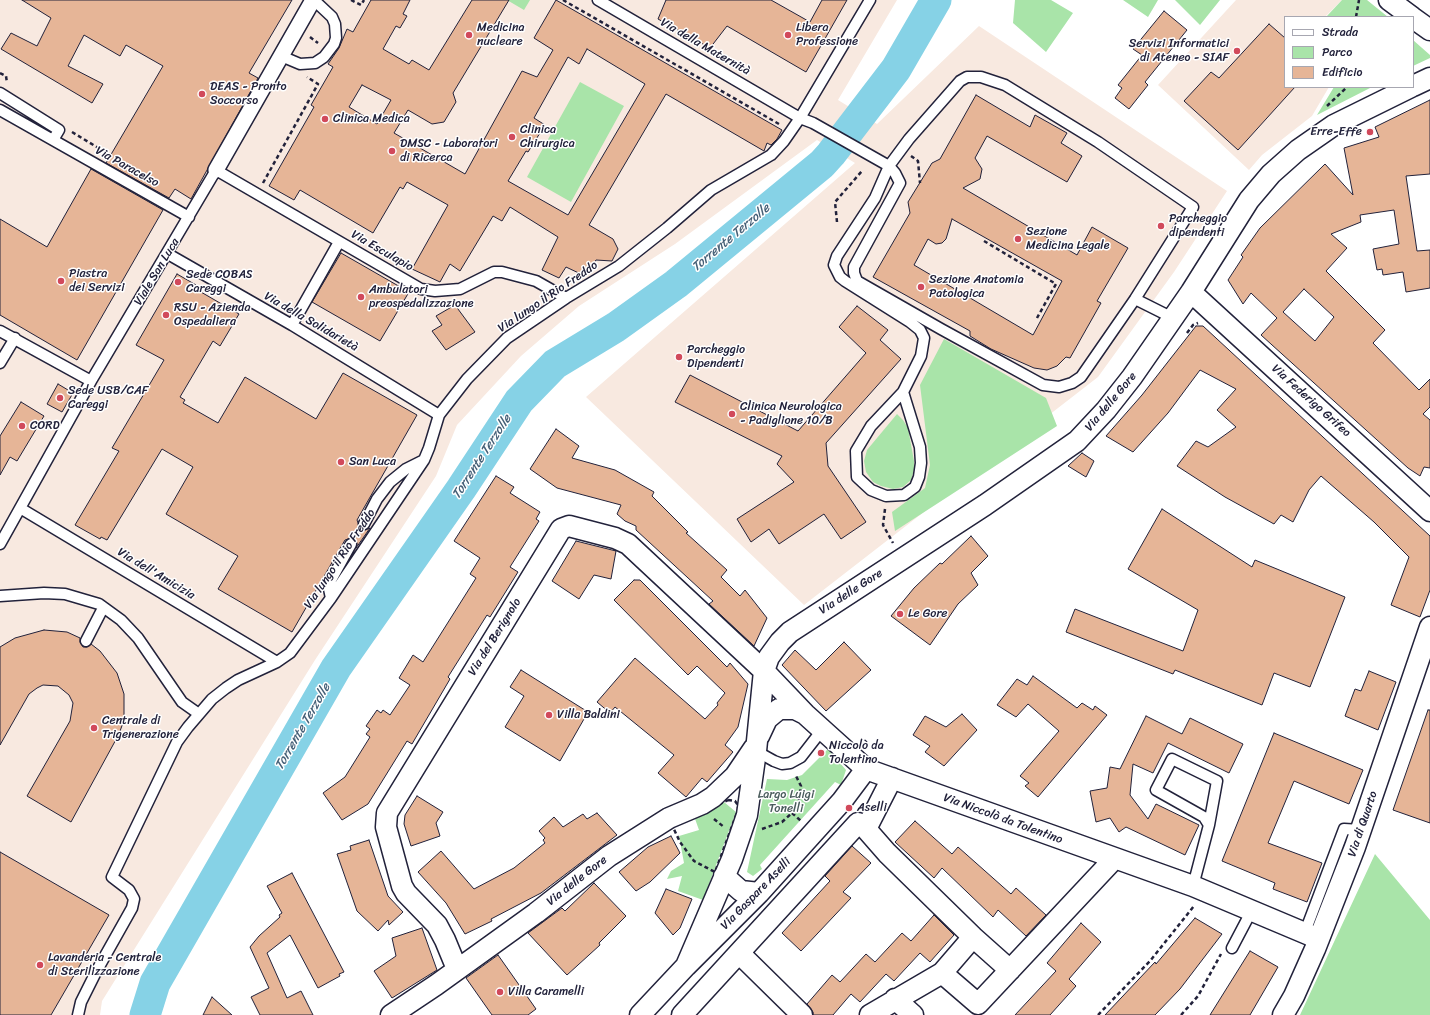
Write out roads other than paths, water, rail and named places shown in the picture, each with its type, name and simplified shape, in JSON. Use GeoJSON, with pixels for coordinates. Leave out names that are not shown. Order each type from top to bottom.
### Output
{"type":"FeatureCollection","features":[{"type":"Feature","properties":{"kind":"street","name":"Viale San Luca"},"geometry":{"type":"LineString","coordinates":[[216,170],[314,0]]}},
{"type":"Feature","properties":{"kind":"street"},"geometry":{"type":"LineString","coordinates":[[1389,0],[1412,16]]}},
{"type":"Feature","properties":{"kind":"street"},"geometry":{"type":"LineString","coordinates":[[1414,18],[1430,30]]}},
{"type":"Feature","properties":{"kind":"street","name":"Via delle Gore"},"geometry":{"type":"LineString","coordinates":[[1414,86],[1430,78]]}},
{"type":"Feature","properties":{"kind":"street","name":"Via delle Gore"},"geometry":{"type":"LineString","coordinates":[[391,1015],[536,913],[609,856],[669,818],[702,804],[713,797],[746,763],[757,745],[764,672],[769,656],[790,632],[986,505],[1077,441],[1106,410],[1132,377],[1191,292],[1250,200],[1278,166],[1334,125],[1410,88]]}},
{"type":"Feature","properties":{"kind":"street","name":"Via Federigo Grifeo"},"geometry":{"type":"LineString","coordinates":[[1191,292],[1430,510]]}},
{"type":"Feature","properties":{"kind":"street","name":"Via del Berignolo"},"geometry":{"type":"LineString","coordinates":[[457,969],[437,925],[406,893],[402,886],[386,827],[387,813],[561,529],[569,526],[616,538],[628,544],[764,672]]}},
{"type":"Feature","properties":{"kind":"street","name":"Via di Quarto"},"geometry":{"type":"LineString","coordinates":[[1283,1015],[1294,996],[1312,935],[1361,830],[1430,627]]}},
{"type":"Feature","properties":{"kind":"street"},"geometry":{"type":"LineString","coordinates":[[764,672],[822,730]]}},
{"type":"Feature","properties":{"kind":"street"},"geometry":{"type":"LineString","coordinates":[[686,966],[748,815],[757,745],[764,724],[779,709],[795,709],[802,711]]}},
{"type":"Feature","properties":{"kind":"street","name":"Via Niccolò da Tolentino"},"geometry":{"type":"LineString","coordinates":[[822,730],[866,769],[1199,889],[1312,935]]}},
{"type":"Feature","properties":{"kind":"street","name":"Via Gaspare Aselli"},"geometry":{"type":"LineString","coordinates":[[640,1015],[758,893],[842,801],[866,769]]}},
{"type":"Feature","properties":{"kind":"street"},"geometry":{"type":"LineString","coordinates":[[866,829],[892,778]]}},
{"type":"Feature","properties":{"kind":"street"},"geometry":{"type":"LineString","coordinates":[[682,1015],[858,823],[866,829],[887,853],[973,937],[1010,970]]}},
{"type":"Feature","properties":{"kind":"street"},"geometry":{"type":"LineString","coordinates":[[942,973],[978,1004],[1114,859]]}},
{"type":"Feature","properties":{"kind":"street"},"geometry":{"type":"LineString","coordinates":[[724,876],[742,891],[758,893]]}},
{"type":"Feature","properties":{"kind":"street"},"geometry":{"type":"LineString","coordinates":[[870,1015],[895,999],[942,973],[973,937]]}},
{"type":"Feature","properties":{"kind":"street"},"geometry":{"type":"LineString","coordinates":[[738,953],[802,1015]]}},
{"type":"Feature","properties":{"kind":"street"},"geometry":{"type":"LineString","coordinates":[[895,999],[913,1015]]}},
{"type":"Feature","properties":{"kind":"lane"},"geometry":{"type":"LineString","coordinates":[[281,56],[300,64],[315,63],[324,57],[334,44],[336,38],[335,24],[332,17],[314,0]]}},
{"type":"Feature","properties":{"kind":"lane","name":"Via della Maternità"},"geometry":{"type":"LineString","coordinates":[[598,0],[800,118],[813,123],[889,166]]}},
{"type":"Feature","properties":{"kind":"lane","name":"Via lungo il Rio Freddo"},"geometry":{"type":"LineString","coordinates":[[78,1015],[81,1002],[93,978],[132,908],[134,899],[129,890],[112,877],[177,742],[212,699],[238,680],[277,662],[290,653],[331,598],[424,460],[430,448],[439,414],[467,379],[507,338],[632,256],[711,190],[771,155],[800,118],[870,0]]}},
{"type":"Feature","properties":{"kind":"lane"},"geometry":{"type":"LineString","coordinates":[[889,166],[895,173],[900,183],[863,248],[854,267],[854,273],[857,281],[1032,380],[1052,387],[1066,385],[1081,377],[1135,299],[1193,207],[1098,142],[1005,85],[981,77],[967,77],[960,81],[909,140],[889,166],[875,198],[838,256],[834,265],[845,282],[910,322],[920,330],[924,338],[921,356],[903,392],[871,426],[856,451],[857,476],[871,490],[886,496],[904,495],[915,486],[919,477],[921,463],[920,447],[903,392]]}},
{"type":"Feature","properties":{"kind":"lane"},"geometry":{"type":"LineString","coordinates":[[4,90],[59,130],[53,140]]}},
{"type":"Feature","properties":{"kind":"lane","name":"Via Paracelso"},"geometry":{"type":"LineString","coordinates":[[0,110],[189,217]]}},
{"type":"Feature","properties":{"kind":"lane","name":"Via Esculapio"},"geometry":{"type":"LineString","coordinates":[[216,170],[421,288],[435,291],[460,289],[494,272],[502,272],[536,282],[566,298]]}},
{"type":"Feature","properties":{"kind":"lane","name":"Viale San Luca"},"geometry":{"type":"LineString","coordinates":[[0,544],[91,381],[168,254],[216,170]]}},
{"type":"Feature","properties":{"kind":"lane"},"geometry":{"type":"LineString","coordinates":[[859,223],[863,248]]}},
{"type":"Feature","properties":{"kind":"lane"},"geometry":{"type":"LineString","coordinates":[[292,325],[339,242]]}},
{"type":"Feature","properties":{"kind":"lane","name":"Via della Solidarietà"},"geometry":{"type":"LineString","coordinates":[[168,254],[292,325],[439,414]]}},
{"type":"Feature","properties":{"kind":"lane"},"geometry":{"type":"LineString","coordinates":[[1135,299],[1173,318]]}},
{"type":"Feature","properties":{"kind":"lane"},"geometry":{"type":"LineString","coordinates":[[0,331],[91,381]]}},
{"type":"Feature","properties":{"kind":"lane"},"geometry":{"type":"LineString","coordinates":[[0,363],[15,338]]}},
{"type":"Feature","properties":{"kind":"lane"},"geometry":{"type":"LineString","coordinates":[[364,524],[377,499],[390,482],[406,469],[424,460]]}},
{"type":"Feature","properties":{"kind":"lane","name":"Via dell'Amicizia"},"geometry":{"type":"LineString","coordinates":[[20,508],[277,662]]}},
{"type":"Feature","properties":{"kind":"lane"},"geometry":{"type":"LineString","coordinates":[[331,598],[329,589],[331,580],[351,544]]}},
{"type":"Feature","properties":{"kind":"lane"},"geometry":{"type":"LineString","coordinates":[[0,596],[44,593],[65,594],[99,604],[122,620],[138,638],[182,702],[199,714]]}},
{"type":"Feature","properties":{"kind":"lane"},"geometry":{"type":"LineString","coordinates":[[0,603],[17,596]]}},
{"type":"Feature","properties":{"kind":"lane"},"geometry":{"type":"LineString","coordinates":[[86,641],[103,608]]}},
{"type":"Feature","properties":{"kind":"lane"},"geometry":{"type":"LineString","coordinates":[[757,745],[774,761],[782,764],[790,763],[801,757],[822,730]]}},
{"type":"Feature","properties":{"kind":"lane"},"geometry":{"type":"LineString","coordinates":[[1199,889],[1217,781],[1172,759],[1156,790],[1204,817],[1209,825]]}},
{"type":"Feature","properties":{"kind":"lane"},"geometry":{"type":"LineString","coordinates":[[1228,948],[1252,910]]}},
{"type":"Feature","properties":{"kind":"waterway","name":"Torrente Terzolle"},"geometry":{"type":"LineString","coordinates":[[145,1015],[155,983],[336,668],[461,489],[519,401],[555,364],[616,327],[676,284],[822,164],[896,69],[936,0]]}},
{"type":"Feature","properties":{"kind":"place","name":"Medicina nucleare"},"geometry":{"type":"Point","coordinates":[469,35]}},
{"type":"Feature","properties":{"kind":"place","name":"Libera Professione"},"geometry":{"type":"Point","coordinates":[788,35]}},
{"type":"Feature","properties":{"kind":"place","name":"Servizi Informatici di Ateneo - SIAF"},"geometry":{"type":"Point","coordinates":[1237,51]}},
{"type":"Feature","properties":{"kind":"place","name":"DEAS - Pronto Soccorso"},"geometry":{"type":"Point","coordinates":[202,94]}},
{"type":"Feature","properties":{"kind":"place","name":"Clinica Medica"},"geometry":{"type":"Point","coordinates":[325,119]}},
{"type":"Feature","properties":{"kind":"place","name":"Erre-Effe"},"geometry":{"type":"Point","coordinates":[1370,132]}},
{"type":"Feature","properties":{"kind":"place","name":"Clinica Chirurgica"},"geometry":{"type":"Point","coordinates":[512,137]}},
{"type":"Feature","properties":{"kind":"place","name":"DMSC - Laboratori di Ricerca"},"geometry":{"type":"Point","coordinates":[392,151]}},
{"type":"Feature","properties":{"kind":"place","name":"Parcheggio dipendenti"},"geometry":{"type":"Point","coordinates":[1161,226]}},
{"type":"Feature","properties":{"kind":"place","name":"Sezione Medicina Legale"},"geometry":{"type":"Point","coordinates":[1018,239]}},
{"type":"Feature","properties":{"kind":"place","name":"Piastra dei Servizi"},"geometry":{"type":"Point","coordinates":[61,281]}},
{"type":"Feature","properties":{"kind":"place","name":"Sede COBAS Careggi"},"geometry":{"type":"Point","coordinates":[178,282]}},
{"type":"Feature","properties":{"kind":"place","name":"Sezione Anatomia Patologica"},"geometry":{"type":"Point","coordinates":[921,287]}},
{"type":"Feature","properties":{"kind":"place","name":"Ambulatori preospedalizzazione"},"geometry":{"type":"Point","coordinates":[361,297]}},
{"type":"Feature","properties":{"kind":"place","name":"RSU - Azienda Ospedaliera"},"geometry":{"type":"Point","coordinates":[166,315]}},
{"type":"Feature","properties":{"kind":"place","name":"Parcheggio Dipendenti"},"geometry":{"type":"Point","coordinates":[679,357]}},
{"type":"Feature","properties":{"kind":"place","name":"Sede USB/CAF Careggi"},"geometry":{"type":"Point","coordinates":[60,398]}},
{"type":"Feature","properties":{"kind":"place","name":"Clinica Neurologica - Padiglione 10/B"},"geometry":{"type":"Point","coordinates":[732,414]}},
{"type":"Feature","properties":{"kind":"place","name":"CORD"},"geometry":{"type":"Point","coordinates":[22,426]}},
{"type":"Feature","properties":{"kind":"place","name":"San Luca"},"geometry":{"type":"Point","coordinates":[341,462]}},
{"type":"Feature","properties":{"kind":"place","name":"Le Gore"},"geometry":{"type":"Point","coordinates":[900,614]}},
{"type":"Feature","properties":{"kind":"place","name":"Villa Baldini"},"geometry":{"type":"Point","coordinates":[549,715]}},
{"type":"Feature","properties":{"kind":"place","name":"Centrale di Trigenerazione"},"geometry":{"type":"Point","coordinates":[94,728]}},
{"type":"Feature","properties":{"kind":"place","name":"Niccolò da Tolentino"},"geometry":{"type":"Point","coordinates":[821,753]}},
{"type":"Feature","properties":{"kind":"place","name":"Aselli"},"geometry":{"type":"Point","coordinates":[849,808]}},
{"type":"Feature","properties":{"kind":"place","name":"Lavanderia - Centrale di Sterilizzazione"},"geometry":{"type":"Point","coordinates":[40,965]}},
{"type":"Feature","properties":{"kind":"place","name":"Villa Caramelli"},"geometry":{"type":"Point","coordinates":[500,992]}},
{"type":"Feature","properties":{"kind":"park label","name":"Largo Luigi Tonelli"},"geometry":{"type":"Point","coordinates":[786,802]}}]}
